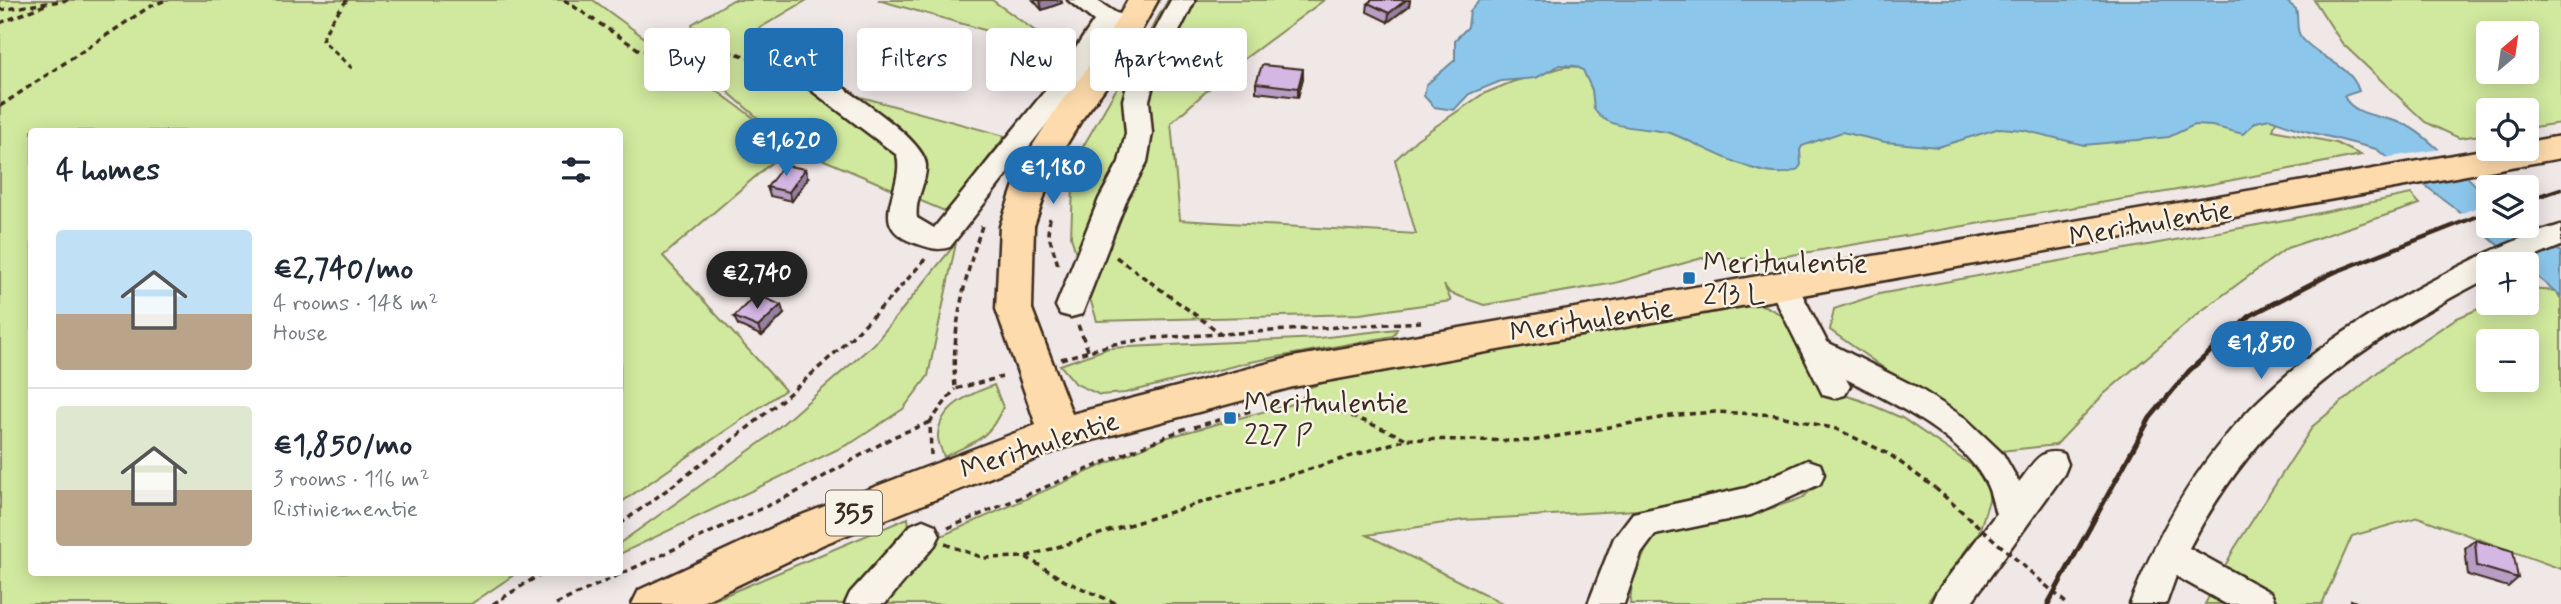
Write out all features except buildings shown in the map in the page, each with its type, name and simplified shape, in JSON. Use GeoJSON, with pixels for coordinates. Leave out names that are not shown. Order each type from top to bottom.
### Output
{"type":"FeatureCollection","features":[{"type":"Feature","properties":{"kind":"main road"},"geometry":{"type":"LineString","coordinates":[[1059,433],[1014,309],[1017,226],[1039,162],[1069,113],[1107,64],[1127,14]]}},
{"type":"Feature","properties":{"kind":"main road","name":"Merituulentie"},"geometry":{"type":"LineString","coordinates":[[654,604],[809,531],[1059,433],[1293,372],[1475,338],[1784,287],[2384,181],[2561,147]]}},
{"type":"Feature","properties":{"kind":"street"},"geometry":{"type":"LineString","coordinates":[[829,91],[910,153],[913,169],[903,204],[905,223],[911,230],[940,240],[1066,82],[1127,14],[1080,0]]}},
{"type":"Feature","properties":{"kind":"street"},"geometry":{"type":"LineString","coordinates":[[1071,306],[1133,162],[1139,133],[1136,100],[1142,79],[1183,0]]}},
{"type":"Feature","properties":{"kind":"street"},"geometry":{"type":"LineString","coordinates":[[2518,252],[2561,235]]}},
{"type":"Feature","properties":{"kind":"street"},"geometry":{"type":"LineString","coordinates":[[2148,604],[2169,554],[2197,499],[2242,440],[2293,386],[2355,338],[2476,271]]}},
{"type":"Feature","properties":{"kind":"street"},"geometry":{"type":"LineString","coordinates":[[1784,287],[1834,386]]}},
{"type":"Feature","properties":{"kind":"street"},"geometry":{"type":"LineString","coordinates":[[1815,349],[1920,404],[1963,435],[1992,463],[2006,489],[2013,517]]}},
{"type":"Feature","properties":{"kind":"street"},"geometry":{"type":"LineString","coordinates":[[1949,604],[2052,464]]}},
{"type":"Feature","properties":{"kind":"street"},"geometry":{"type":"LineString","coordinates":[[1606,604],[1637,529],[1645,523],[1751,501],[1808,474]]}},
{"type":"Feature","properties":{"kind":"street"},"geometry":{"type":"LineString","coordinates":[[1737,481],[1774,490]]}},
{"type":"Feature","properties":{"kind":"street"},"geometry":{"type":"LineString","coordinates":[[863,604],[923,534]]}},
{"type":"Feature","properties":{"kind":"street"},"geometry":{"type":"LineString","coordinates":[[2169,554],[2258,604]]}},
{"type":"Feature","properties":{"kind":"path"},"geometry":{"type":"LineString","coordinates":[[0,23],[26,10],[60,0]]}},
{"type":"Feature","properties":{"kind":"path"},"geometry":{"type":"LineString","coordinates":[[0,10],[68,0]]}},
{"type":"Feature","properties":{"kind":"path"},"geometry":{"type":"LineString","coordinates":[[0,106],[149,7],[166,0]]}},
{"type":"Feature","properties":{"kind":"path"},"geometry":{"type":"LineString","coordinates":[[347,0],[331,21],[322,40],[352,68]]}},
{"type":"Feature","properties":{"kind":"path"},"geometry":{"type":"LineString","coordinates":[[564,0],[626,44],[641,51],[734,54],[744,57]]}},
{"type":"Feature","properties":{"kind":"path"},"geometry":{"type":"LineString","coordinates":[[1051,209],[1048,233],[1071,306]]}},
{"type":"Feature","properties":{"kind":"path"},"geometry":{"type":"LineString","coordinates":[[955,389],[953,367],[957,319],[966,272],[985,216]]}},
{"type":"Feature","properties":{"kind":"path"},"geometry":{"type":"LineString","coordinates":[[1098,238],[1120,262],[1224,336]]}},
{"type":"Feature","properties":{"kind":"path"},"geometry":{"type":"LineString","coordinates":[[623,522],[732,444],[824,368],[894,299],[940,240]]}},
{"type":"Feature","properties":{"kind":"path"},"geometry":{"type":"LineString","coordinates":[[1055,361],[1114,344],[1154,338],[1224,336],[1427,321]]}},
{"type":"Feature","properties":{"kind":"path"},"geometry":{"type":"LineString","coordinates":[[623,573],[793,494],[893,437],[930,422],[955,389],[1002,377]]}},
{"type":"Feature","properties":{"kind":"path"},"geometry":{"type":"LineString","coordinates":[[1290,400],[1313,400],[1407,439]]}},
{"type":"Feature","properties":{"kind":"path"},"geometry":{"type":"LineString","coordinates":[[923,534],[960,552],[984,558],[1025,557],[1407,439],[1531,441],[1677,415],[1748,412],[1804,419],[1836,429],[1889,454],[1935,488],[2067,604]]}},
{"type":"Feature","properties":{"kind":"path"},"geometry":{"type":"LineString","coordinates":[[930,422],[930,462]]}},
{"type":"Feature","properties":{"kind":"path"},"geometry":{"type":"LineString","coordinates":[[923,534],[950,527],[1185,429]]}},
{"type":"Feature","properties":{"kind":"path"},"geometry":{"type":"LineString","coordinates":[[1025,557],[1065,581],[1118,604]]}},
{"type":"Feature","properties":{"kind":"path"},"geometry":{"type":"LineString","coordinates":[[493,604],[538,576]]}},
{"type":"Feature","properties":{"kind":"path"},"geometry":{"type":"LineString","coordinates":[[556,604],[616,576]]}},
{"type":"Feature","properties":{"kind":"green space"},"geometry":{"type":"Polygon","coordinates":[[[0,0],[593,0],[644,37],[644,91],[717,91],[780,137],[727,91],[730,91],[730,28],[693,28],[692,24],[733,0],[807,0],[760,28],[744,28],[744,91],[839,91],[1005,136],[947,212],[791,146],[663,256],[785,390],[623,501],[623,128],[28,128],[28,576],[512,576],[471,604],[0,604],[0,0]]]}},
{"type":"Feature","properties":{"kind":"green space"},"geometry":{"type":"Polygon","coordinates":[[[878,0],[992,0],[1031,28],[986,28],[986,30],[878,0]]]}},
{"type":"Feature","properties":{"kind":"green space"},"geometry":{"type":"Polygon","coordinates":[[[1168,0],[1324,0],[1247,57],[1247,28],[1152,28],[1168,0]]]}},
{"type":"Feature","properties":{"kind":"green space"},"geometry":{"type":"Polygon","coordinates":[[[2314,0],[2561,0],[2561,123],[2539,126],[2539,98],[2476,98],[2476,136],[2459,138],[2425,122],[2342,43],[2314,0]]]}},
{"type":"Feature","properties":{"kind":"green space"},"geometry":{"type":"Polygon","coordinates":[[[1611,65],[1740,136],[2279,113],[2273,130],[2336,143],[2361,155],[2207,185],[1768,259],[1702,258],[1615,283],[1484,305],[1450,293],[1444,285],[1451,301],[1360,314],[1097,321],[1071,237],[1074,162],[1115,91],[1206,91],[1171,123],[1180,220],[1416,234],[1395,160],[1417,139],[1483,94],[1512,82],[1564,67],[1611,65]]]}},
{"type":"Feature","properties":{"kind":"green space"},"geometry":{"type":"Polygon","coordinates":[[[2411,194],[2420,204],[2287,248],[2200,312],[2104,394],[2056,445],[2001,451],[1830,330],[1834,309],[1879,294],[2290,219],[2411,194]]]}},
{"type":"Feature","properties":{"kind":"green space"},"geometry":{"type":"Polygon","coordinates":[[[956,243],[928,376],[903,409],[853,442],[623,553],[623,541],[764,440],[875,343],[956,243]]]}},
{"type":"Feature","properties":{"kind":"green space"},"geometry":{"type":"Polygon","coordinates":[[[2539,290],[2556,291],[2561,299],[2561,569],[2418,517],[2352,536],[2322,604],[2205,604],[2234,549],[2313,426],[2385,366],[2455,319],[2476,310],[2476,315],[2539,315],[2539,290]]]}},
{"type":"Feature","properties":{"kind":"green space"},"geometry":{"type":"Polygon","coordinates":[[[1747,303],[1765,306],[1782,315],[1821,388],[1860,400],[1902,418],[1977,469],[1989,486],[1989,500],[1979,532],[1926,604],[1630,604],[1632,583],[1651,537],[1769,509],[1802,498],[1819,483],[1813,471],[1798,464],[1745,490],[1637,510],[1463,520],[1367,535],[1504,604],[704,604],[908,518],[910,537],[923,544],[1165,438],[1300,402],[1308,388],[1348,374],[1747,303]]]}},
{"type":"Feature","properties":{"kind":"green space"},"geometry":{"type":"Polygon","coordinates":[[[1397,329],[1393,336],[1250,362],[1125,393],[1100,395],[1076,384],[1060,365],[1109,348],[1319,338],[1397,329]]]}},
{"type":"Feature","properties":{"kind":"green space"},"geometry":{"type":"Polygon","coordinates":[[[994,385],[1003,407],[992,427],[980,439],[944,457],[938,437],[944,416],[958,402],[994,385]]]}},
{"type":"Feature","properties":{"kind":"water"},"geometry":{"type":"Polygon","coordinates":[[[1480,0],[2285,0],[2296,9],[2301,37],[2349,74],[2355,82],[2359,91],[2344,96],[2348,103],[2363,112],[2406,125],[2437,148],[2476,185],[2476,226],[2376,149],[2270,119],[2256,122],[2243,134],[2212,126],[2194,125],[2169,137],[2084,145],[2023,130],[2000,128],[1938,147],[1885,142],[1842,132],[1802,146],[1801,165],[1798,169],[1785,173],[1769,173],[1734,162],[1670,133],[1618,125],[1609,121],[1594,109],[1592,90],[1583,70],[1575,66],[1560,65],[1536,78],[1501,81],[1469,94],[1454,110],[1434,107],[1424,96],[1426,85],[1455,60],[1455,40],[1468,27],[1470,11],[1480,0]]]}},
{"type":"Feature","properties":{"kind":"water"},"geometry":{"type":"Polygon","coordinates":[[[2539,237],[2561,252],[2561,296],[2539,279],[2539,252],[2506,252],[2490,238],[2539,237]]]}},
{"type":"Feature","properties":{"kind":"pier"},"geometry":{"type":"Polygon","coordinates":[[[2441,149],[2471,177],[2418,185],[2384,158],[2441,149]]]}},
{"type":"Feature","properties":{"kind":"pier"},"geometry":{"type":"Polygon","coordinates":[[[2476,208],[2476,230],[2457,215],[2476,208]]]}},
{"type":"Feature","properties":{"kind":"railway"},"geometry":{"type":"LineString","coordinates":[[2539,196],[2561,189]]}},
{"type":"Feature","properties":{"kind":"railway"},"geometry":{"type":"LineString","coordinates":[[2331,274],[2476,217]]}},
{"type":"Feature","properties":{"kind":"railway"},"geometry":{"type":"LineString","coordinates":[[2048,604],[2150,418],[2189,371],[2251,315],[2331,274]]}},
{"type":"Feature","properties":{"kind":"place","name":"Merituulentie 213 L"},"geometry":{"type":"Point","coordinates":[1689,278]}},
{"type":"Feature","properties":{"kind":"place","name":"Merituulentie 227 P"},"geometry":{"type":"Point","coordinates":[1230,418]}}]}
